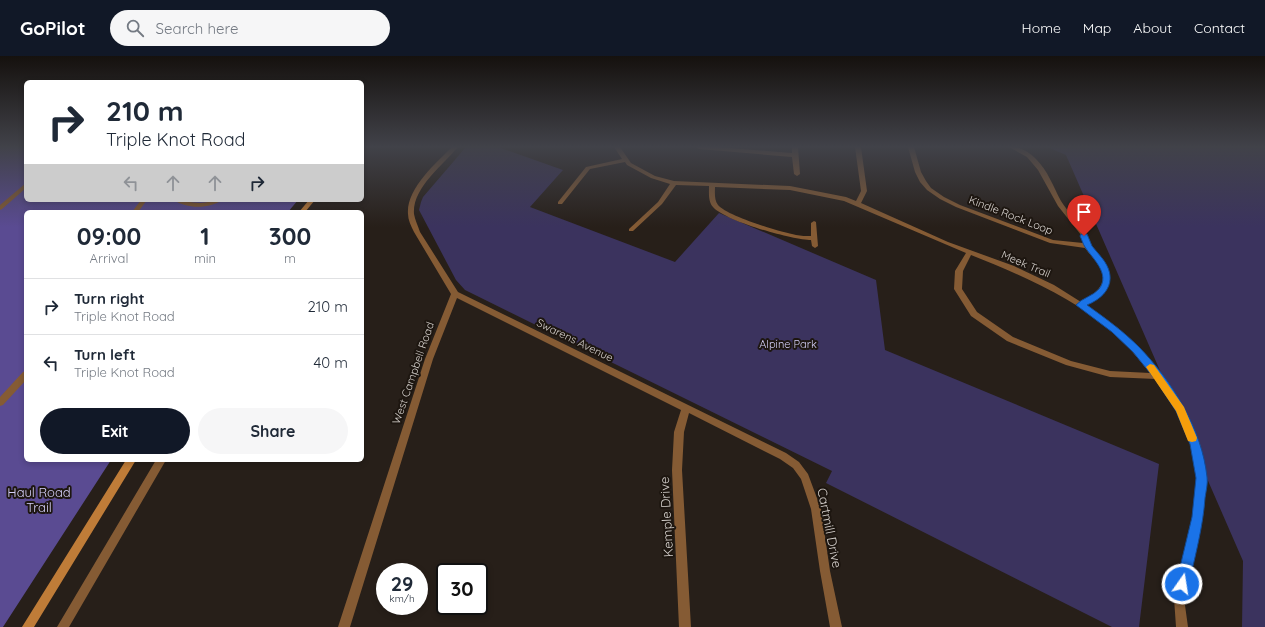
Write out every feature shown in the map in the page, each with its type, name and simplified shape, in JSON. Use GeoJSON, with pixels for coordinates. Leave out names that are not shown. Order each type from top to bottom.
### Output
{"type":"FeatureCollection","features":[{"type":"Feature","properties":{"kind":"main road"},"geometry":{"type":"LineString","coordinates":[[304,210],[310,202]]}},
{"type":"Feature","properties":{"kind":"main road"},"geometry":{"type":"LineString","coordinates":[[28,627],[130,462]]}},
{"type":"Feature","properties":{"kind":"street"},"geometry":{"type":"LineString","coordinates":[[430,174],[417,192],[412,206],[411,217],[416,231],[455,294]]}},
{"type":"Feature","properties":{"kind":"street"},"geometry":{"type":"LineString","coordinates":[[560,203],[583,174]]}},
{"type":"Feature","properties":{"kind":"street","name":"Meek Trail"},"geometry":{"type":"LineString","coordinates":[[646,174],[674,183],[790,188],[846,199],[1051,287],[1081,305],[1120,335],[1136,350],[1158,376],[1180,409],[1195,444],[1202,478],[1198,517],[1179,598],[1182,627]]}},
{"type":"Feature","properties":{"kind":"street"},"geometry":{"type":"LineString","coordinates":[[857,204],[864,191],[862,174]]}},
{"type":"Feature","properties":{"kind":"street","name":"Kindle Rock Loop"},"geometry":{"type":"LineString","coordinates":[[919,174],[929,189],[958,206],[1052,242],[1088,246]]}},
{"type":"Feature","properties":{"kind":"street"},"geometry":{"type":"LineString","coordinates":[[1044,174],[1061,206],[1084,236],[1088,246],[1100,260],[1105,270],[1106,281],[1104,289],[1092,300],[1081,305]]}},
{"type":"Feature","properties":{"kind":"street"},"geometry":{"type":"LineString","coordinates":[[631,230],[660,203],[674,183]]}},
{"type":"Feature","properties":{"kind":"street"},"geometry":{"type":"LineString","coordinates":[[712,185],[712,199],[716,207],[724,212],[779,233],[815,242],[814,223]]}},
{"type":"Feature","properties":{"kind":"street"},"geometry":{"type":"LineString","coordinates":[[0,208],[24,187]]}},
{"type":"Feature","properties":{"kind":"street"},"geometry":{"type":"LineString","coordinates":[[184,202],[198,206],[214,202]]}},
{"type":"Feature","properties":{"kind":"street"},"geometry":{"type":"LineString","coordinates":[[969,253],[959,271],[958,289],[974,314],[1010,339],[1069,363],[1110,374],[1158,376]]}},
{"type":"Feature","properties":{"kind":"street","name":"Swarens Avenue"},"geometry":{"type":"LineString","coordinates":[[455,294],[686,406]]}},
{"type":"Feature","properties":{"kind":"street","name":"West Campbell Road"},"geometry":{"type":"LineString","coordinates":[[344,627],[429,359],[455,294]]}},
{"type":"Feature","properties":{"kind":"street"},"geometry":{"type":"LineString","coordinates":[[0,403],[24,376]]}},
{"type":"Feature","properties":{"kind":"street","name":"Kemple Drive"},"geometry":{"type":"LineString","coordinates":[[685,627],[677,470],[679,432],[686,406]]}},
{"type":"Feature","properties":{"kind":"street","name":"Cartmill Drive"},"geometry":{"type":"LineString","coordinates":[[686,406],[783,456],[796,465],[805,477],[816,509],[825,571],[836,627]]}},
{"type":"Feature","properties":{"kind":"street"},"geometry":{"type":"LineString","coordinates":[[63,627],[160,462]]}},
{"type":"Feature","properties":{"kind":"green space","name":"Haul Road Trail"},"geometry":{"type":"Polygon","coordinates":[[[0,174],[24,174],[24,202],[296,202],[290,210],[24,210],[24,462],[110,462],[3,627],[0,627],[0,174]]]}},
{"type":"Feature","properties":{"kind":"green space","name":"Alpine Park"},"geometry":{"type":"Polygon","coordinates":[[[443,174],[560,174],[530,207],[675,262],[719,213],[876,280],[885,350],[1159,464],[1139,627],[1112,627],[826,483],[832,471],[465,290],[456,280],[419,210],[423,197],[443,174]]]}},
{"type":"Feature","properties":{"kind":"green space"},"geometry":{"type":"Polygon","coordinates":[[[1074,174],[1265,174],[1265,627],[1242,627],[1243,561],[1074,174]]]}},
{"type":"Feature","properties":{"kind":"slow traffic"},"geometry":{"type":"LineString","coordinates":[[1150,367],[1158,376],[1180,409],[1192,438]]}},
{"type":"Feature","properties":{"kind":"route"},"geometry":{"type":"LineString","coordinates":[[1084,236],[1088,246],[1100,260],[1105,270],[1106,281],[1104,289],[1092,300],[1081,305],[1115,330],[1136,350],[1158,376],[1180,409],[1195,444],[1202,478],[1198,517],[1182,584]]}}]}
